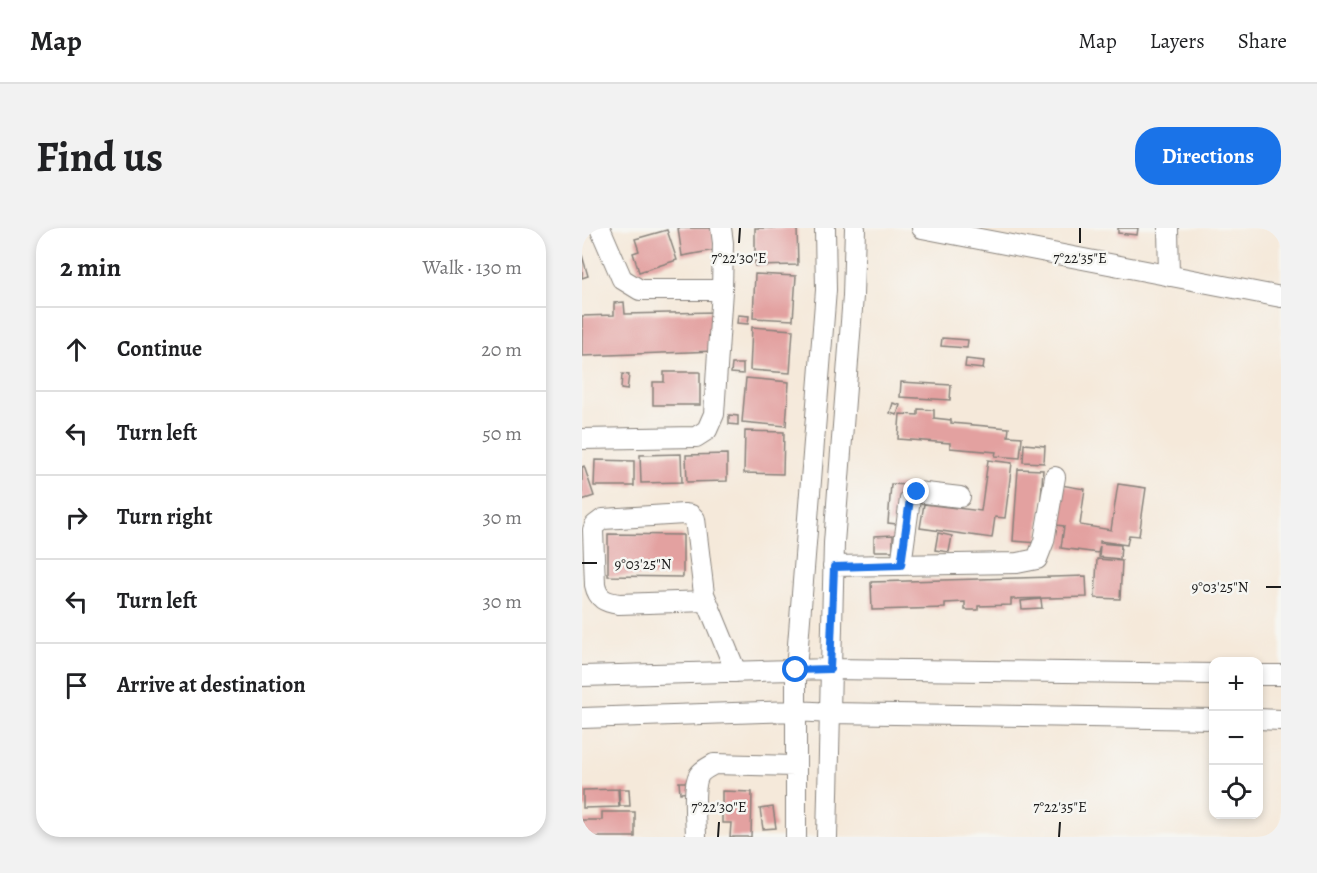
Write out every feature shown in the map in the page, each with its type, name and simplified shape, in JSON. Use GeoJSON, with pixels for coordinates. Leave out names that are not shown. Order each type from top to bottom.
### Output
{"type":"FeatureCollection","features":[{"type":"Feature","properties":{"kind":"street"},"geometry":{"type":"LineString","coordinates":[[600,228],[622,279],[640,290],[722,290]]}},
{"type":"Feature","properties":{"kind":"street"},"geometry":{"type":"LineString","coordinates":[[582,440],[696,437],[707,430],[714,414],[722,290],[721,228]]}},
{"type":"Feature","properties":{"kind":"street"},"geometry":{"type":"LineString","coordinates":[[796,837],[796,670],[826,290],[825,228]]}},
{"type":"Feature","properties":{"kind":"street"},"geometry":{"type":"LineString","coordinates":[[827,837],[834,567],[853,296],[855,228]]}},
{"type":"Feature","properties":{"kind":"street"},"geometry":{"type":"LineString","coordinates":[[922,228],[1281,297]]}},
{"type":"Feature","properties":{"kind":"street"},"geometry":{"type":"LineString","coordinates":[[1168,228],[1169,276]]}},
{"type":"Feature","properties":{"kind":"street"},"geometry":{"type":"LineString","coordinates":[[834,567],[1017,563],[1037,559],[1044,541],[1055,477]]}},
{"type":"Feature","properties":{"kind":"street"},"geometry":{"type":"LineString","coordinates":[[901,565],[910,499],[917,492],[960,497]]}},
{"type":"Feature","properties":{"kind":"street"},"geometry":{"type":"LineString","coordinates":[[706,601],[619,604],[602,600],[597,594],[595,585],[593,530],[595,525],[603,519],[691,515],[696,524],[706,601],[736,672]]}},
{"type":"Feature","properties":{"kind":"street"},"geometry":{"type":"LineString","coordinates":[[582,676],[830,669],[1209,674]]}},
{"type":"Feature","properties":{"kind":"street"},"geometry":{"type":"LineString","coordinates":[[1263,675],[1281,675]]}},
{"type":"Feature","properties":{"kind":"street"},"geometry":{"type":"LineString","coordinates":[[582,718],[796,711],[1209,719]]}},
{"type":"Feature","properties":{"kind":"street"},"geometry":{"type":"LineString","coordinates":[[1263,719],[1281,720]]}},
{"type":"Feature","properties":{"kind":"street"},"geometry":{"type":"LineString","coordinates":[[696,837],[698,776],[705,770],[714,764],[795,766]]}},
{"type":"Feature","properties":{"kind":"building"},"geometry":{"type":"Polygon","coordinates":[[[678,228],[712,228],[715,250],[682,256],[678,228]]]}},
{"type":"Feature","properties":{"kind":"building"},"geometry":{"type":"Polygon","coordinates":[[[755,228],[797,228],[798,265],[755,266],[755,228]]]}},
{"type":"Feature","properties":{"kind":"building"},"geometry":{"type":"Polygon","coordinates":[[[1118,228],[1138,228],[1137,235],[1118,233],[1118,228]]]}},
{"type":"Feature","properties":{"kind":"building"},"geometry":{"type":"Polygon","coordinates":[[[667,230],[677,260],[639,272],[633,253],[639,251],[635,239],[667,230]]]}},
{"type":"Feature","properties":{"kind":"building"},"geometry":{"type":"Polygon","coordinates":[[[582,255],[588,276],[582,278],[582,255]]]}},
{"type":"Feature","properties":{"kind":"building"},"geometry":{"type":"Polygon","coordinates":[[[755,274],[796,276],[793,320],[753,318],[755,274]]]}},
{"type":"Feature","properties":{"kind":"building"},"geometry":{"type":"Polygon","coordinates":[[[624,302],[625,314],[714,312],[715,351],[582,356],[582,316],[614,315],[614,303],[624,302]]]}},
{"type":"Feature","properties":{"kind":"building"},"geometry":{"type":"Polygon","coordinates":[[[738,315],[749,316],[748,324],[737,323],[738,315]]]}},
{"type":"Feature","properties":{"kind":"building"},"geometry":{"type":"Polygon","coordinates":[[[752,327],[793,330],[790,373],[750,370],[752,327]]]}},
{"type":"Feature","properties":{"kind":"building"},"geometry":{"type":"Polygon","coordinates":[[[942,338],[968,340],[967,348],[941,346],[942,338]]]}},
{"type":"Feature","properties":{"kind":"building"},"geometry":{"type":"Polygon","coordinates":[[[966,359],[984,361],[983,369],[965,367],[966,359]]]}},
{"type":"Feature","properties":{"kind":"building"},"geometry":{"type":"Polygon","coordinates":[[[732,364],[743,364],[743,374],[731,373],[732,364]]]}},
{"type":"Feature","properties":{"kind":"building"},"geometry":{"type":"Polygon","coordinates":[[[664,372],[700,372],[700,405],[653,405],[653,382],[664,382],[664,372]]]}},
{"type":"Feature","properties":{"kind":"building"},"geometry":{"type":"Polygon","coordinates":[[[622,374],[629,375],[627,390],[621,389],[622,374]]]}},
{"type":"Feature","properties":{"kind":"building"},"geometry":{"type":"Polygon","coordinates":[[[746,378],[789,382],[786,426],[742,422],[746,378]]]}},
{"type":"Feature","properties":{"kind":"building"},"geometry":{"type":"Polygon","coordinates":[[[901,382],[951,385],[950,400],[900,397],[901,382]]]}},
{"type":"Feature","properties":{"kind":"building"},"geometry":{"type":"Polygon","coordinates":[[[893,403],[900,405],[897,415],[890,413],[893,403]]]}},
{"type":"Feature","properties":{"kind":"building"},"geometry":{"type":"Polygon","coordinates":[[[918,409],[934,410],[934,418],[951,420],[951,423],[1009,428],[1008,436],[1022,437],[1020,458],[995,456],[996,452],[950,448],[950,443],[898,439],[900,414],[918,415],[918,409]]]}},
{"type":"Feature","properties":{"kind":"building"},"geometry":{"type":"Polygon","coordinates":[[[729,415],[738,416],[738,425],[729,424],[729,415]]]}},
{"type":"Feature","properties":{"kind":"building"},"geometry":{"type":"Polygon","coordinates":[[[745,431],[784,432],[783,474],[744,473],[745,431]]]}},
{"type":"Feature","properties":{"kind":"building"},"geometry":{"type":"Polygon","coordinates":[[[1024,444],[1045,446],[1044,463],[1023,462],[1024,444]]]}},
{"type":"Feature","properties":{"kind":"building"},"geometry":{"type":"Polygon","coordinates":[[[681,454],[682,482],[641,483],[640,455],[681,454]]]}},
{"type":"Feature","properties":{"kind":"building"},"geometry":{"type":"Polygon","coordinates":[[[727,454],[727,481],[687,482],[686,455],[727,454]]]}},
{"type":"Feature","properties":{"kind":"building"},"geometry":{"type":"Polygon","coordinates":[[[595,460],[634,461],[634,486],[594,486],[595,460]]]}},
{"type":"Feature","properties":{"kind":"building"},"geometry":{"type":"Polygon","coordinates":[[[988,460],[1012,463],[1005,518],[995,517],[992,538],[920,528],[924,504],[981,511],[988,460]]]}},
{"type":"Feature","properties":{"kind":"building"},"geometry":{"type":"Polygon","coordinates":[[[584,466],[594,496],[582,500],[582,467],[584,466]]]}},
{"type":"Feature","properties":{"kind":"building"},"geometry":{"type":"Polygon","coordinates":[[[1018,469],[1043,470],[1038,543],[1013,541],[1018,469]]]}},
{"type":"Feature","properties":{"kind":"building"},"geometry":{"type":"Polygon","coordinates":[[[891,484],[908,485],[905,525],[888,523],[891,484]]]}},
{"type":"Feature","properties":{"kind":"building"},"geometry":{"type":"Polygon","coordinates":[[[1118,484],[1146,488],[1139,536],[1129,535],[1127,545],[1100,541],[1100,543],[1121,545],[1120,559],[1099,557],[1100,546],[1098,553],[1061,548],[1064,526],[1056,525],[1061,485],[1085,489],[1080,525],[1111,530],[1118,484]]]}},
{"type":"Feature","properties":{"kind":"building"},"geometry":{"type":"Polygon","coordinates":[[[938,533],[952,536],[949,552],[935,550],[938,533]]]}},
{"type":"Feature","properties":{"kind":"building"},"geometry":{"type":"Polygon","coordinates":[[[608,534],[683,535],[683,577],[608,576],[608,534]]]}},
{"type":"Feature","properties":{"kind":"building"},"geometry":{"type":"Polygon","coordinates":[[[893,535],[893,551],[874,551],[874,536],[893,535]]]}},
{"type":"Feature","properties":{"kind":"building"},"geometry":{"type":"Polygon","coordinates":[[[1097,559],[1122,561],[1120,599],[1095,598],[1097,559]]]}},
{"type":"Feature","properties":{"kind":"building"},"geometry":{"type":"Polygon","coordinates":[[[1086,576],[1087,597],[1011,599],[1011,605],[978,606],[978,610],[965,610],[965,602],[945,603],[945,608],[872,610],[871,582],[1086,576]]]}},
{"type":"Feature","properties":{"kind":"building"},"geometry":{"type":"Polygon","coordinates":[[[1041,599],[1042,608],[1022,609],[1021,601],[1041,599]]]}},
{"type":"Feature","properties":{"kind":"building"},"geometry":{"type":"Polygon","coordinates":[[[679,782],[693,782],[694,792],[680,793],[679,782]]]}},
{"type":"Feature","properties":{"kind":"building"},"geometry":{"type":"Polygon","coordinates":[[[618,789],[619,807],[583,808],[583,790],[618,789]]]}},
{"type":"Feature","properties":{"kind":"building"},"geometry":{"type":"Polygon","coordinates":[[[619,789],[629,789],[630,806],[620,806],[619,789]]]}},
{"type":"Feature","properties":{"kind":"building"},"geometry":{"type":"Polygon","coordinates":[[[722,791],[752,792],[751,837],[730,837],[731,823],[722,823],[722,791]]]}},
{"type":"Feature","properties":{"kind":"building"},"geometry":{"type":"Polygon","coordinates":[[[773,807],[776,828],[763,829],[760,809],[773,807]]]}},
{"type":"Feature","properties":{"kind":"building"},"geometry":{"type":"Polygon","coordinates":[[[602,812],[635,812],[635,837],[582,837],[582,820],[602,820],[602,812]]]}},
{"type":"Feature","properties":{"kind":"route"},"geometry":{"type":"LineString","coordinates":[[796,670],[830,669],[834,567],[901,565],[910,499],[917,492]]}}]}
